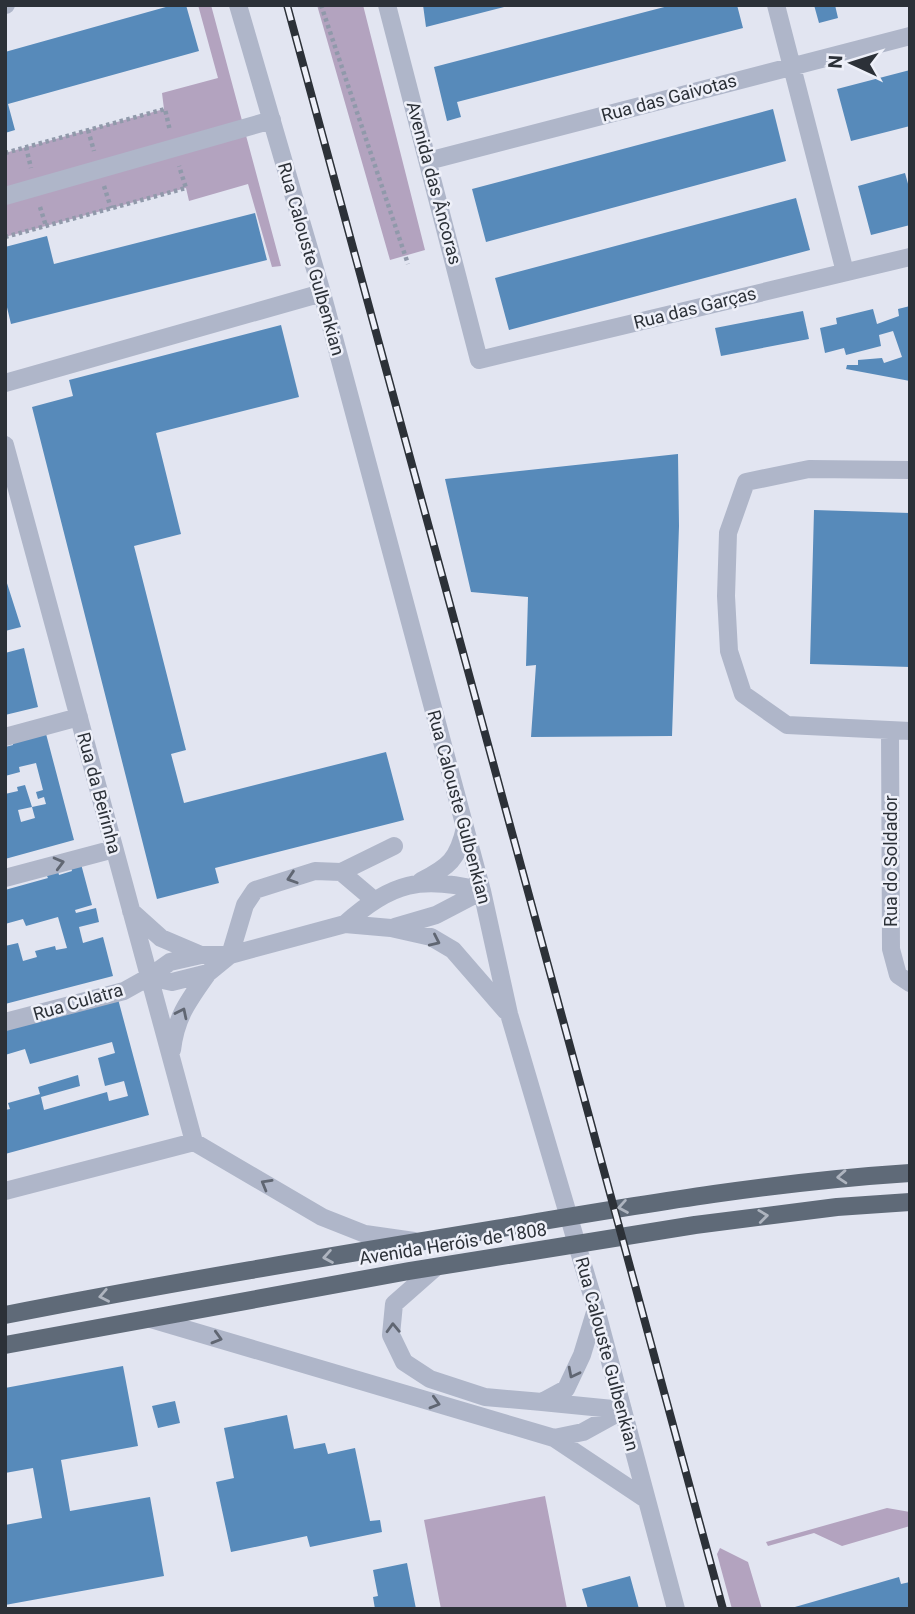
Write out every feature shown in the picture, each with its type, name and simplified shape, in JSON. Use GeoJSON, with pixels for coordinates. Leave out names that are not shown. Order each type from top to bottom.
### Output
{"type":"FeatureCollection","features":[{"type":"Feature","properties":{"kind":"main road","name":"Avenida Heróis de 1808"},"geometry":{"type":"LineString","coordinates":[[5,1315],[159,1285],[691,1196],[834,1178],[910,1173]]}},
{"type":"Feature","properties":{"kind":"main road","name":"Avenida Heróis de 1808"},"geometry":{"type":"LineString","coordinates":[[5,1345],[695,1225],[837,1207],[910,1202]]}},
{"type":"Feature","properties":{"kind":"street","name":"Rua Calouste Gulbenkian"},"geometry":{"type":"LineString","coordinates":[[239,5],[322,293],[482,891],[509,1014],[596,1309],[676,1609]]}},
{"type":"Feature","properties":{"kind":"street","name":"Avenida das Âncoras"},"geometry":{"type":"LineString","coordinates":[[387,5],[479,360]]}},
{"type":"Feature","properties":{"kind":"street"},"geometry":{"type":"LineString","coordinates":[[776,5],[845,272]]}},
{"type":"Feature","properties":{"kind":"street","name":"Rua das Gaivotas"},"geometry":{"type":"LineString","coordinates":[[428,160],[910,36]]}},
{"type":"Feature","properties":{"kind":"street"},"geometry":{"type":"LineString","coordinates":[[5,195],[272,120]]}},
{"type":"Feature","properties":{"kind":"street","name":"Rua das Garças"},"geometry":{"type":"LineString","coordinates":[[479,360],[910,257]]}},
{"type":"Feature","properties":{"kind":"street"},"geometry":{"type":"LineString","coordinates":[[5,383],[322,293]]}},
{"type":"Feature","properties":{"kind":"street","name":"Rua da Beirinha"},"geometry":{"type":"LineString","coordinates":[[5,445],[194,1142]]}},
{"type":"Feature","properties":{"kind":"street"},"geometry":{"type":"LineString","coordinates":[[910,470],[809,469],[746,482],[728,533],[726,596],[729,652],[743,694],[787,725],[910,731]]}},
{"type":"Feature","properties":{"kind":"street"},"geometry":{"type":"LineString","coordinates":[[5,737],[79,716]]}},
{"type":"Feature","properties":{"kind":"street","name":"Rua do Soldador"},"geometry":{"type":"LineString","coordinates":[[890,731],[891,949],[898,975],[910,983]]}},
{"type":"Feature","properties":{"kind":"street"},"geometry":{"type":"LineString","coordinates":[[345,924],[374,900],[443,870],[461,847],[465,828]]}},
{"type":"Feature","properties":{"kind":"street"},"geometry":{"type":"LineString","coordinates":[[172,1060],[174,1031],[179,1015],[208,973],[230,955],[246,905],[255,890],[315,871],[341,872],[394,846]]}},
{"type":"Feature","properties":{"kind":"street"},"geometry":{"type":"LineString","coordinates":[[5,878],[114,849]]}},
{"type":"Feature","properties":{"kind":"street"},"geometry":{"type":"LineString","coordinates":[[341,872],[374,900]]}},
{"type":"Feature","properties":{"kind":"street"},"geometry":{"type":"LineString","coordinates":[[418,883],[452,883],[482,891]]}},
{"type":"Feature","properties":{"kind":"street"},"geometry":{"type":"LineString","coordinates":[[391,928],[436,915],[482,891]]}},
{"type":"Feature","properties":{"kind":"street"},"geometry":{"type":"LineString","coordinates":[[130,910],[161,938],[201,955],[230,955],[345,924],[391,928],[431,937],[453,950],[509,1014]]}},
{"type":"Feature","properties":{"kind":"street","name":"Rua Culatra"},"geometry":{"type":"LineString","coordinates":[[5,1022],[124,991],[170,962],[201,955]]}},
{"type":"Feature","properties":{"kind":"street"},"geometry":{"type":"LineString","coordinates":[[149,977],[172,982],[208,973]]}},
{"type":"Feature","properties":{"kind":"street"},"geometry":{"type":"LineString","coordinates":[[5,1191],[194,1142],[322,1217],[365,1234],[419,1241]]}},
{"type":"Feature","properties":{"kind":"street"},"geometry":{"type":"LineString","coordinates":[[436,1268],[394,1304],[391,1335],[404,1362],[430,1379],[485,1397],[623,1410]]}},
{"type":"Feature","properties":{"kind":"street"},"geometry":{"type":"LineString","coordinates":[[542,1402],[566,1389],[582,1355],[596,1309]]}},
{"type":"Feature","properties":{"kind":"street"},"geometry":{"type":"LineString","coordinates":[[151,1319],[554,1438],[647,1500]]}},
{"type":"Feature","properties":{"kind":"street"},"geometry":{"type":"LineString","coordinates":[[554,1438],[583,1432],[623,1410]]}},
{"type":"Feature","properties":{"kind":"path"},"geometry":{"type":"LineString","coordinates":[[321,5],[408,264]]}},
{"type":"Feature","properties":{"kind":"path"},"geometry":{"type":"LineString","coordinates":[[5,153],[164,109]]}},
{"type":"Feature","properties":{"kind":"path"},"geometry":{"type":"LineString","coordinates":[[5,237],[186,188]]}},
{"type":"Feature","properties":{"kind":"shaded area"},"geometry":{"type":"Polygon","coordinates":[[[198,5],[211,5],[281,266],[272,267],[248,184],[189,201],[186,188],[5,237],[5,153],[164,109],[162,93],[218,78],[198,5]]]}},
{"type":"Feature","properties":{"kind":"shaded area"},"geometry":{"type":"Polygon","coordinates":[[[317,5],[363,5],[425,250],[390,260],[317,5]]]}},
{"type":"Feature","properties":{"kind":"shaded area"},"geometry":{"type":"Polygon","coordinates":[[[545,1496],[567,1609],[441,1609],[424,1520],[545,1496]]]}},
{"type":"Feature","properties":{"kind":"shaded area"},"geometry":{"type":"Polygon","coordinates":[[[887,1508],[910,1512],[910,1526],[842,1546],[814,1533],[768,1546],[766,1542],[887,1508]]]}},
{"type":"Feature","properties":{"kind":"shaded area"},"geometry":{"type":"Polygon","coordinates":[[[720,1548],[748,1562],[762,1609],[732,1609],[717,1554],[720,1548]]]}},
{"type":"Feature","properties":{"kind":"building"},"geometry":{"type":"Polygon","coordinates":[[[173,5],[186,5],[199,51],[8,104],[15,130],[5,133],[5,52],[173,5]]]}},
{"type":"Feature","properties":{"kind":"building"},"geometry":{"type":"Polygon","coordinates":[[[423,5],[508,5],[508,6],[426,27],[423,5]]]}},
{"type":"Feature","properties":{"kind":"building"},"geometry":{"type":"Polygon","coordinates":[[[672,5],[737,5],[743,28],[457,102],[461,117],[447,121],[434,67],[672,5]]]}},
{"type":"Feature","properties":{"kind":"building"},"geometry":{"type":"Polygon","coordinates":[[[814,5],[835,5],[838,18],[819,23],[814,5]]]}},
{"type":"Feature","properties":{"kind":"building"},"geometry":{"type":"Polygon","coordinates":[[[910,70],[910,126],[851,141],[837,89],[910,70]]]}},
{"type":"Feature","properties":{"kind":"building"},"geometry":{"type":"Polygon","coordinates":[[[773,109],[786,161],[486,242],[472,189],[773,109]]]}},
{"type":"Feature","properties":{"kind":"building"},"geometry":{"type":"Polygon","coordinates":[[[905,173],[910,191],[910,225],[871,235],[858,186],[905,173]]]}},
{"type":"Feature","properties":{"kind":"building"},"geometry":{"type":"Polygon","coordinates":[[[796,198],[810,250],[509,330],[495,278],[796,198]]]}},
{"type":"Feature","properties":{"kind":"building"},"geometry":{"type":"Polygon","coordinates":[[[255,213],[267,260],[11,324],[5,299],[5,247],[47,236],[54,264],[255,213]]]}},
{"type":"Feature","properties":{"kind":"building"},"geometry":{"type":"Polygon","coordinates":[[[910,306],[910,381],[846,369],[847,365],[858,365],[858,360],[882,358],[884,363],[902,357],[893,331],[879,335],[881,346],[846,355],[844,348],[825,353],[820,328],[837,324],[836,318],[873,309],[877,324],[899,316],[898,309],[910,306]]]}},
{"type":"Feature","properties":{"kind":"building"},"geometry":{"type":"Polygon","coordinates":[[[803,311],[809,339],[721,356],[715,328],[803,311]]]}},
{"type":"Feature","properties":{"kind":"building"},"geometry":{"type":"Polygon","coordinates":[[[281,325],[299,397],[156,433],[181,534],[134,546],[186,750],[171,754],[184,803],[386,752],[404,820],[215,868],[219,883],[157,899],[32,407],[73,396],[69,380],[281,325]]]}},
{"type":"Feature","properties":{"kind":"building"},"geometry":{"type":"Polygon","coordinates":[[[678,454],[679,526],[672,736],[531,737],[536,665],[526,666],[528,597],[471,592],[445,479],[678,454]]]}},
{"type":"Feature","properties":{"kind":"building"},"geometry":{"type":"Polygon","coordinates":[[[814,510],[910,513],[910,667],[810,664],[814,510]]]}},
{"type":"Feature","properties":{"kind":"building"},"geometry":{"type":"Polygon","coordinates":[[[5,577],[21,627],[5,631],[5,577]]]}},
{"type":"Feature","properties":{"kind":"building"},"geometry":{"type":"Polygon","coordinates":[[[24,648],[38,707],[5,715],[5,653],[24,648]]]}},
{"type":"Feature","properties":{"kind":"building"},"geometry":{"type":"Polygon","coordinates":[[[45,730],[74,840],[5,859],[5,794],[18,791],[17,787],[25,785],[32,807],[46,804],[44,797],[38,799],[36,792],[43,790],[36,763],[19,767],[20,772],[5,776],[5,747],[13,745],[12,739],[45,730]],[[32,807],[18,810],[21,822],[35,818],[32,807]]]}},
{"type":"Feature","properties":{"kind":"building"},"geometry":{"type":"Polygon","coordinates":[[[81,864],[92,905],[75,910],[76,913],[96,908],[99,922],[79,927],[83,943],[103,937],[113,976],[5,1004],[5,946],[18,943],[23,961],[37,957],[35,951],[55,946],[56,950],[67,948],[58,917],[26,926],[23,919],[5,924],[5,890],[48,878],[46,874],[58,871],[59,875],[72,871],[71,867],[81,864]]]}},
{"type":"Feature","properties":{"kind":"building"},"geometry":{"type":"Polygon","coordinates":[[[118,999],[149,1115],[5,1154],[5,1110],[10,1109],[8,1103],[40,1094],[38,1087],[78,1075],[80,1086],[41,1097],[44,1110],[107,1092],[109,1101],[128,1096],[124,1081],[105,1086],[98,1058],[115,1053],[112,1042],[30,1064],[25,1049],[5,1055],[5,1030],[118,999]]]}},
{"type":"Feature","properties":{"kind":"building"},"geometry":{"type":"Polygon","coordinates":[[[123,1366],[138,1446],[61,1460],[70,1511],[150,1497],[164,1576],[5,1605],[5,1525],[42,1518],[33,1468],[5,1473],[5,1388],[123,1366]]]}},
{"type":"Feature","properties":{"kind":"building"},"geometry":{"type":"Polygon","coordinates":[[[175,1401],[180,1423],[158,1428],[152,1406],[175,1401]]]}},
{"type":"Feature","properties":{"kind":"building"},"geometry":{"type":"Polygon","coordinates":[[[287,1415],[294,1449],[325,1443],[328,1454],[355,1448],[370,1521],[380,1520],[382,1532],[310,1547],[307,1536],[231,1552],[216,1482],[234,1478],[224,1428],[287,1415]]]}},
{"type":"Feature","properties":{"kind":"building"},"geometry":{"type":"Polygon","coordinates":[[[407,1563],[416,1609],[375,1609],[373,1597],[378,1596],[373,1570],[407,1563]]]}},
{"type":"Feature","properties":{"kind":"building"},"geometry":{"type":"Polygon","coordinates":[[[630,1576],[639,1609],[588,1609],[582,1589],[630,1576]]]}},
{"type":"Feature","properties":{"kind":"building"},"geometry":{"type":"Polygon","coordinates":[[[899,1577],[901,1584],[910,1582],[910,1609],[788,1609],[899,1577]]]}},
{"type":"Feature","properties":{"kind":"railway"},"geometry":{"type":"LineString","coordinates":[[287,5],[723,1609]]}}]}
